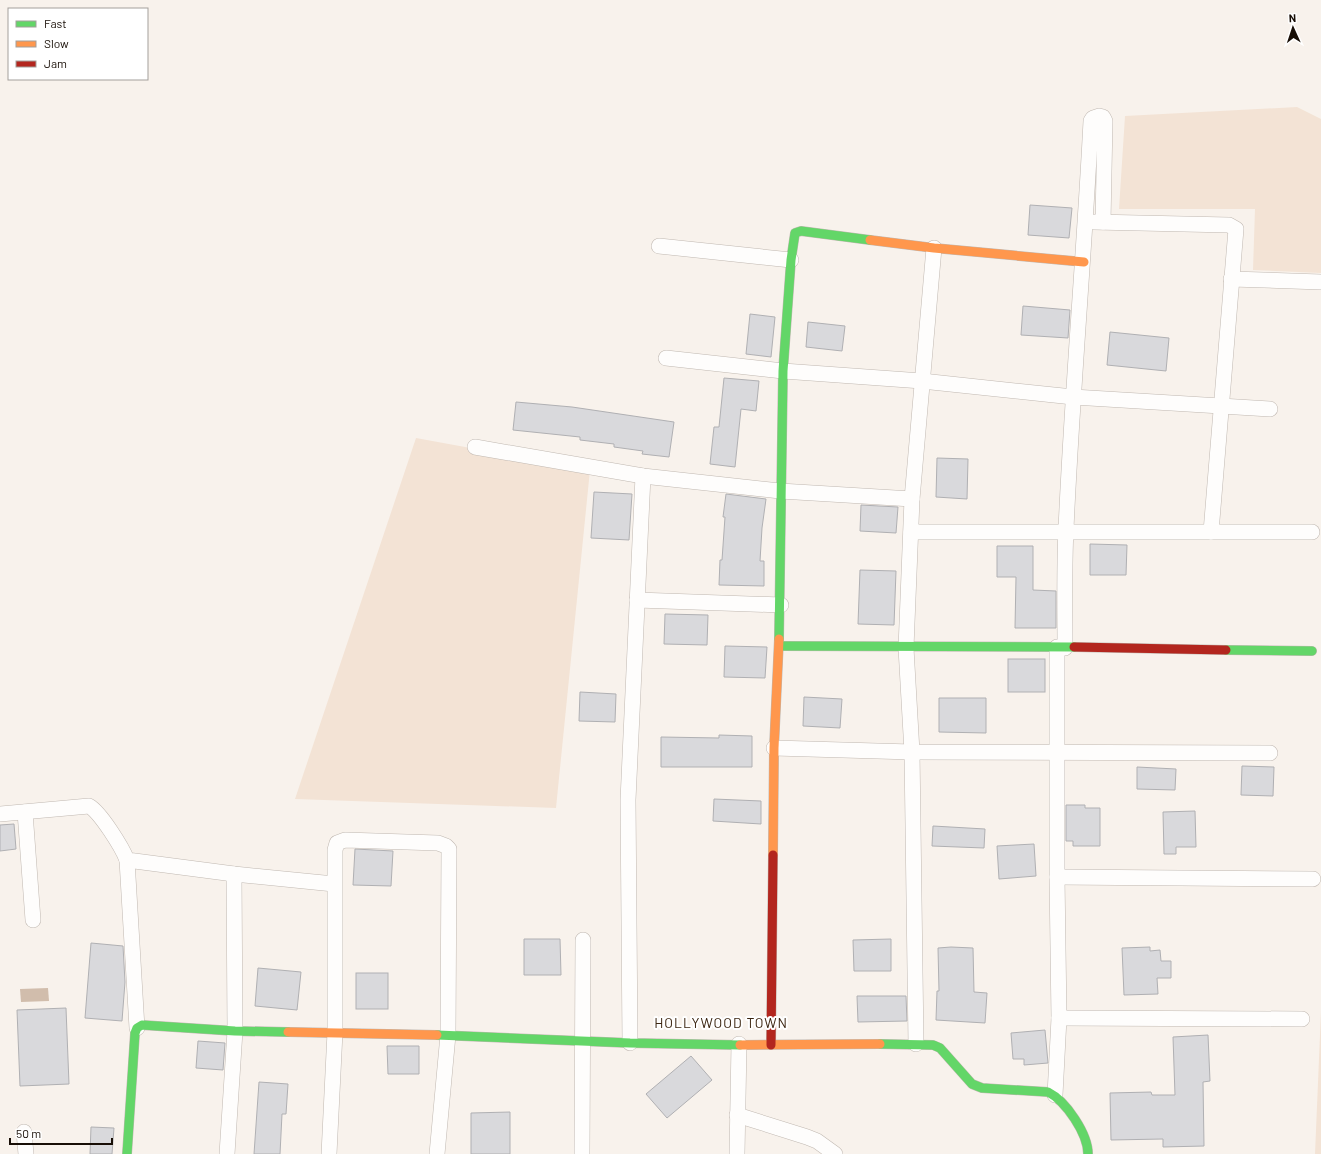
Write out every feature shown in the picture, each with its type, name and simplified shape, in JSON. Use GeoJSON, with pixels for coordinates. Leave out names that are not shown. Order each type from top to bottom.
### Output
{"type":"FeatureCollection","features":[{"type":"Feature","properties":{"kind":"street"},"geometry":{"type":"LineString","coordinates":[[1055,1095],[1059,1018],[1057,753],[1066,531],[1073,397],[1084,262],[1091,121],[1093,118],[1099,116],[1103,117],[1105,121],[1102,222]]}},
{"type":"Feature","properties":{"kind":"street"},"geometry":{"type":"LineString","coordinates":[[1086,221],[1233,226],[1236,233],[1220,406],[1211,532]]}},
{"type":"Feature","properties":{"kind":"street"},"geometry":{"type":"LineString","coordinates":[[771,1045],[774,748],[781,605],[780,491],[790,260],[795,233],[799,231],[934,248],[1084,262]]}},
{"type":"Feature","properties":{"kind":"street"},"geometry":{"type":"LineString","coordinates":[[659,246],[790,260]]}},
{"type":"Feature","properties":{"kind":"street"},"geometry":{"type":"LineString","coordinates":[[916,1044],[912,752],[906,648],[912,499],[934,248]]}},
{"type":"Feature","properties":{"kind":"street"},"geometry":{"type":"LineString","coordinates":[[1231,279],[1321,282]]}},
{"type":"Feature","properties":{"kind":"street"},"geometry":{"type":"LineString","coordinates":[[666,358],[784,371],[922,382],[1073,397],[1270,409]]}},
{"type":"Feature","properties":{"kind":"street"},"geometry":{"type":"LineString","coordinates":[[475,448],[643,476],[780,491],[912,499]]}},
{"type":"Feature","properties":{"kind":"street"},"geometry":{"type":"LineString","coordinates":[[630,1042],[628,800],[643,476]]}},
{"type":"Feature","properties":{"kind":"street"},"geometry":{"type":"LineString","coordinates":[[911,532],[1312,532]]}},
{"type":"Feature","properties":{"kind":"street"},"geometry":{"type":"LineString","coordinates":[[637,600],[781,605]]}},
{"type":"Feature","properties":{"kind":"street"},"geometry":{"type":"LineString","coordinates":[[780,646],[906,648],[1061,647],[1312,651]]}},
{"type":"Feature","properties":{"kind":"street"},"geometry":{"type":"LineString","coordinates":[[774,748],[912,752],[1270,753]]}},
{"type":"Feature","properties":{"kind":"street"},"geometry":{"type":"LineString","coordinates":[[0,814],[89,806],[97,813],[127,860],[137,1028],[127,1154]]}},
{"type":"Feature","properties":{"kind":"street"},"geometry":{"type":"LineString","coordinates":[[25,812],[33,920]]}},
{"type":"Feature","properties":{"kind":"street"},"geometry":{"type":"LineString","coordinates":[[329,1154],[336,1032],[334,884],[336,847],[340,840],[438,843],[449,849],[448,1035],[437,1154]]}},
{"type":"Feature","properties":{"kind":"street"},"geometry":{"type":"LineString","coordinates":[[127,860],[234,874],[334,884]]}},
{"type":"Feature","properties":{"kind":"street"},"geometry":{"type":"LineString","coordinates":[[227,1154],[235,1031],[234,874]]}},
{"type":"Feature","properties":{"kind":"street"},"geometry":{"type":"LineString","coordinates":[[1057,877],[1313,879]]}},
{"type":"Feature","properties":{"kind":"street"},"geometry":{"type":"LineString","coordinates":[[582,1154],[583,940]]}},
{"type":"Feature","properties":{"kind":"street"},"geometry":{"type":"LineString","coordinates":[[1059,1018],[1302,1019]]}},
{"type":"Feature","properties":{"kind":"street"},"geometry":{"type":"LineString","coordinates":[[137,1028],[142,1025],[235,1031],[448,1035],[630,1042],[771,1045],[933,1045],[940,1048],[972,1084],[982,1088],[1048,1092],[1055,1095],[1065,1105],[1088,1147],[1088,1154]]}},
{"type":"Feature","properties":{"kind":"street"},"geometry":{"type":"LineString","coordinates":[[737,1154],[739,1044]]}},
{"type":"Feature","properties":{"kind":"street"},"geometry":{"type":"LineString","coordinates":[[737,1115],[807,1136],[817,1141],[835,1154]]}},
{"type":"Feature","properties":{"kind":"street"},"geometry":{"type":"LineString","coordinates":[[24,1132],[26,1154]]}},
{"type":"Feature","properties":{"kind":"shaded area"},"geometry":{"type":"Polygon","coordinates":[[[1297,107],[1321,119],[1321,273],[1253,270],[1255,209],[1119,209],[1125,116],[1297,107]]]}},
{"type":"Feature","properties":{"kind":"shaded area"},"geometry":{"type":"Polygon","coordinates":[[[416,438],[590,470],[556,808],[295,799],[416,438]]]}},
{"type":"Feature","properties":{"kind":"shaded area"},"geometry":{"type":"Polygon","coordinates":[[[48,988],[49,1001],[21,1002],[20,989],[48,988]]]}},
{"type":"Feature","properties":{"kind":"shaded area"},"geometry":{"type":"Polygon","coordinates":[[[1321,1011],[1321,1154],[1315,1154],[1321,1011]]]}},
{"type":"Feature","properties":{"kind":"building"},"geometry":{"type":"Polygon","coordinates":[[[1030,205],[1072,208],[1069,238],[1028,235],[1030,205]]]}},
{"type":"Feature","properties":{"kind":"building"},"geometry":{"type":"Polygon","coordinates":[[[1023,306],[1070,310],[1068,338],[1021,335],[1023,306]]]}},
{"type":"Feature","properties":{"kind":"building"},"geometry":{"type":"Polygon","coordinates":[[[750,314],[775,317],[771,357],[746,354],[750,314]]]}},
{"type":"Feature","properties":{"kind":"building"},"geometry":{"type":"Polygon","coordinates":[[[808,322],[845,326],[842,351],[806,347],[808,322]]]}},
{"type":"Feature","properties":{"kind":"building"},"geometry":{"type":"Polygon","coordinates":[[[1110,332],[1169,338],[1166,371],[1107,365],[1110,332]]]}},
{"type":"Feature","properties":{"kind":"building"},"geometry":{"type":"Polygon","coordinates":[[[724,378],[759,381],[756,411],[741,409],[735,467],[710,464],[714,427],[719,427],[724,378]]]}},
{"type":"Feature","properties":{"kind":"building"},"geometry":{"type":"Polygon","coordinates":[[[516,402],[572,407],[674,422],[669,457],[642,454],[643,451],[614,447],[614,444],[580,440],[580,437],[513,430],[516,402]]]}},
{"type":"Feature","properties":{"kind":"building"},"geometry":{"type":"Polygon","coordinates":[[[937,458],[968,459],[967,499],[936,497],[937,458]]]}},
{"type":"Feature","properties":{"kind":"building"},"geometry":{"type":"Polygon","coordinates":[[[594,492],[632,494],[629,540],[591,538],[594,492]]]}},
{"type":"Feature","properties":{"kind":"building"},"geometry":{"type":"Polygon","coordinates":[[[726,494],[766,499],[760,561],[764,561],[764,586],[719,585],[720,560],[722,560],[725,517],[723,517],[726,494]]]}},
{"type":"Feature","properties":{"kind":"building"},"geometry":{"type":"Polygon","coordinates":[[[861,505],[898,507],[896,533],[860,531],[861,505]]]}},
{"type":"Feature","properties":{"kind":"building"},"geometry":{"type":"Polygon","coordinates":[[[1090,544],[1127,545],[1126,575],[1090,575],[1090,544]]]}},
{"type":"Feature","properties":{"kind":"building"},"geometry":{"type":"Polygon","coordinates":[[[997,546],[1033,546],[1033,590],[1056,591],[1056,628],[1015,628],[1016,577],[997,577],[997,546]]]}},
{"type":"Feature","properties":{"kind":"building"},"geometry":{"type":"Polygon","coordinates":[[[860,570],[896,571],[894,625],[858,624],[860,570]]]}},
{"type":"Feature","properties":{"kind":"building"},"geometry":{"type":"Polygon","coordinates":[[[665,614],[708,615],[707,645],[664,644],[665,614]]]}},
{"type":"Feature","properties":{"kind":"building"},"geometry":{"type":"Polygon","coordinates":[[[725,646],[767,647],[765,678],[724,677],[725,646]]]}},
{"type":"Feature","properties":{"kind":"building"},"geometry":{"type":"Polygon","coordinates":[[[1008,659],[1045,659],[1045,692],[1008,692],[1008,659]]]}},
{"type":"Feature","properties":{"kind":"building"},"geometry":{"type":"Polygon","coordinates":[[[580,692],[616,694],[615,722],[579,721],[580,692]]]}},
{"type":"Feature","properties":{"kind":"building"},"geometry":{"type":"Polygon","coordinates":[[[804,697],[842,699],[840,728],[803,726],[804,697]]]}},
{"type":"Feature","properties":{"kind":"building"},"geometry":{"type":"Polygon","coordinates":[[[939,698],[986,698],[986,733],[939,732],[939,698]]]}},
{"type":"Feature","properties":{"kind":"building"},"geometry":{"type":"Polygon","coordinates":[[[719,735],[752,736],[752,767],[661,767],[661,737],[719,738],[719,735]]]}},
{"type":"Feature","properties":{"kind":"building"},"geometry":{"type":"Polygon","coordinates":[[[1242,766],[1274,767],[1273,796],[1241,795],[1242,766]]]}},
{"type":"Feature","properties":{"kind":"building"},"geometry":{"type":"Polygon","coordinates":[[[1137,767],[1176,769],[1175,790],[1137,789],[1137,767]]]}},
{"type":"Feature","properties":{"kind":"building"},"geometry":{"type":"Polygon","coordinates":[[[714,799],[761,801],[761,824],[713,821],[714,799]]]}},
{"type":"Feature","properties":{"kind":"building"},"geometry":{"type":"Polygon","coordinates":[[[1066,805],[1085,805],[1085,808],[1100,808],[1100,846],[1073,846],[1073,841],[1066,841],[1066,805]]]}},
{"type":"Feature","properties":{"kind":"building"},"geometry":{"type":"Polygon","coordinates":[[[1195,811],[1196,847],[1176,847],[1176,854],[1164,854],[1163,812],[1195,811]]]}},
{"type":"Feature","properties":{"kind":"building"},"geometry":{"type":"Polygon","coordinates":[[[14,824],[16,849],[0,851],[0,825],[14,824]]]}},
{"type":"Feature","properties":{"kind":"building"},"geometry":{"type":"Polygon","coordinates":[[[933,826],[985,829],[984,848],[932,846],[933,826]]]}},
{"type":"Feature","properties":{"kind":"building"},"geometry":{"type":"Polygon","coordinates":[[[1034,844],[1036,876],[999,879],[997,846],[1034,844]]]}},
{"type":"Feature","properties":{"kind":"building"},"geometry":{"type":"Polygon","coordinates":[[[355,849],[393,851],[391,886],[353,885],[355,849]]]}},
{"type":"Feature","properties":{"kind":"building"},"geometry":{"type":"Polygon","coordinates":[[[524,939],[560,939],[561,975],[524,975],[524,939]]]}},
{"type":"Feature","properties":{"kind":"building"},"geometry":{"type":"Polygon","coordinates":[[[891,939],[891,971],[854,971],[853,940],[891,939]]]}},
{"type":"Feature","properties":{"kind":"building"},"geometry":{"type":"Polygon","coordinates":[[[91,943],[123,946],[125,982],[122,1021],[85,1018],[91,943]]]}},
{"type":"Feature","properties":{"kind":"building"},"geometry":{"type":"Polygon","coordinates":[[[1150,947],[1150,951],[1160,950],[1161,961],[1171,961],[1171,978],[1157,978],[1158,994],[1124,995],[1122,948],[1150,947]]]}},
{"type":"Feature","properties":{"kind":"building"},"geometry":{"type":"Polygon","coordinates":[[[938,948],[973,948],[974,992],[987,993],[985,1023],[936,1020],[937,991],[939,991],[938,948]]]}},
{"type":"Feature","properties":{"kind":"building"},"geometry":{"type":"Polygon","coordinates":[[[258,968],[301,972],[297,1010],[255,1006],[258,968]]]}},
{"type":"Feature","properties":{"kind":"building"},"geometry":{"type":"Polygon","coordinates":[[[356,973],[388,973],[388,1009],[356,1009],[356,973]]]}},
{"type":"Feature","properties":{"kind":"building"},"geometry":{"type":"Polygon","coordinates":[[[857,996],[906,996],[907,1021],[858,1022],[857,996]]]}},
{"type":"Feature","properties":{"kind":"building"},"geometry":{"type":"Polygon","coordinates":[[[66,1008],[69,1084],[20,1086],[17,1010],[66,1008]]]}},
{"type":"Feature","properties":{"kind":"building"},"geometry":{"type":"Polygon","coordinates":[[[1045,1030],[1048,1063],[1024,1065],[1024,1059],[1013,1059],[1011,1033],[1045,1030]]]}},
{"type":"Feature","properties":{"kind":"building"},"geometry":{"type":"Polygon","coordinates":[[[1208,1035],[1210,1081],[1203,1082],[1204,1146],[1163,1147],[1163,1139],[1111,1140],[1110,1093],[1151,1092],[1152,1095],[1175,1095],[1173,1037],[1208,1035]]]}},
{"type":"Feature","properties":{"kind":"building"},"geometry":{"type":"Polygon","coordinates":[[[198,1041],[225,1043],[223,1070],[196,1068],[198,1041]]]}},
{"type":"Feature","properties":{"kind":"building"},"geometry":{"type":"Polygon","coordinates":[[[387,1046],[419,1046],[419,1074],[388,1074],[387,1046]]]}},
{"type":"Feature","properties":{"kind":"building"},"geometry":{"type":"Polygon","coordinates":[[[691,1056],[712,1080],[667,1118],[646,1094],[691,1056]]]}},
{"type":"Feature","properties":{"kind":"building"},"geometry":{"type":"Polygon","coordinates":[[[259,1082],[288,1084],[286,1114],[282,1114],[280,1154],[254,1154],[259,1082]]]}},
{"type":"Feature","properties":{"kind":"building"},"geometry":{"type":"Polygon","coordinates":[[[510,1112],[510,1154],[471,1154],[471,1113],[510,1112]]]}},
{"type":"Feature","properties":{"kind":"building"},"geometry":{"type":"Polygon","coordinates":[[[91,1127],[114,1128],[112,1154],[90,1154],[91,1127]]]}},
{"type":"Feature","properties":{"kind":"traffic: fast"},"geometry":{"type":"LineString","coordinates":[[779,639],[783,371],[791,260],[795,233],[801,231],[870,240]]}},
{"type":"Feature","properties":{"kind":"traffic: fast"},"geometry":{"type":"LineString","coordinates":[[780,646],[1074,647]]}},
{"type":"Feature","properties":{"kind":"traffic: fast"},"geometry":{"type":"LineString","coordinates":[[1226,650],[1312,651]]}},
{"type":"Feature","properties":{"kind":"traffic: fast"},"geometry":{"type":"LineString","coordinates":[[127,1154],[135,1033],[137,1028],[142,1025],[235,1031],[288,1032]]}},
{"type":"Feature","properties":{"kind":"traffic: fast"},"geometry":{"type":"LineString","coordinates":[[437,1035],[630,1043],[740,1045]]}},
{"type":"Feature","properties":{"kind":"traffic: fast"},"geometry":{"type":"LineString","coordinates":[[880,1044],[933,1045],[940,1048],[972,1084],[982,1088],[1048,1092],[1055,1096],[1069,1110],[1075,1119],[1084,1137],[1088,1154]]}},
{"type":"Feature","properties":{"kind":"traffic: slow"},"geometry":{"type":"LineString","coordinates":[[870,240],[934,248],[1084,262]]}},
{"type":"Feature","properties":{"kind":"traffic: slow"},"geometry":{"type":"LineString","coordinates":[[773,855],[774,748],[779,639]]}},
{"type":"Feature","properties":{"kind":"traffic: slow"},"geometry":{"type":"LineString","coordinates":[[288,1032],[437,1035]]}},
{"type":"Feature","properties":{"kind":"traffic: slow"},"geometry":{"type":"LineString","coordinates":[[740,1045],[880,1044]]}},
{"type":"Feature","properties":{"kind":"traffic: jam"},"geometry":{"type":"LineString","coordinates":[[1074,647],[1226,650]]}},
{"type":"Feature","properties":{"kind":"traffic: jam"},"geometry":{"type":"LineString","coordinates":[[771,1045],[773,855]]}},
{"type":"Feature","properties":{"kind":"district","name":"HOLLYWOOD TOWN"},"geometry":{"type":"Point","coordinates":[721,1022]}}]}
